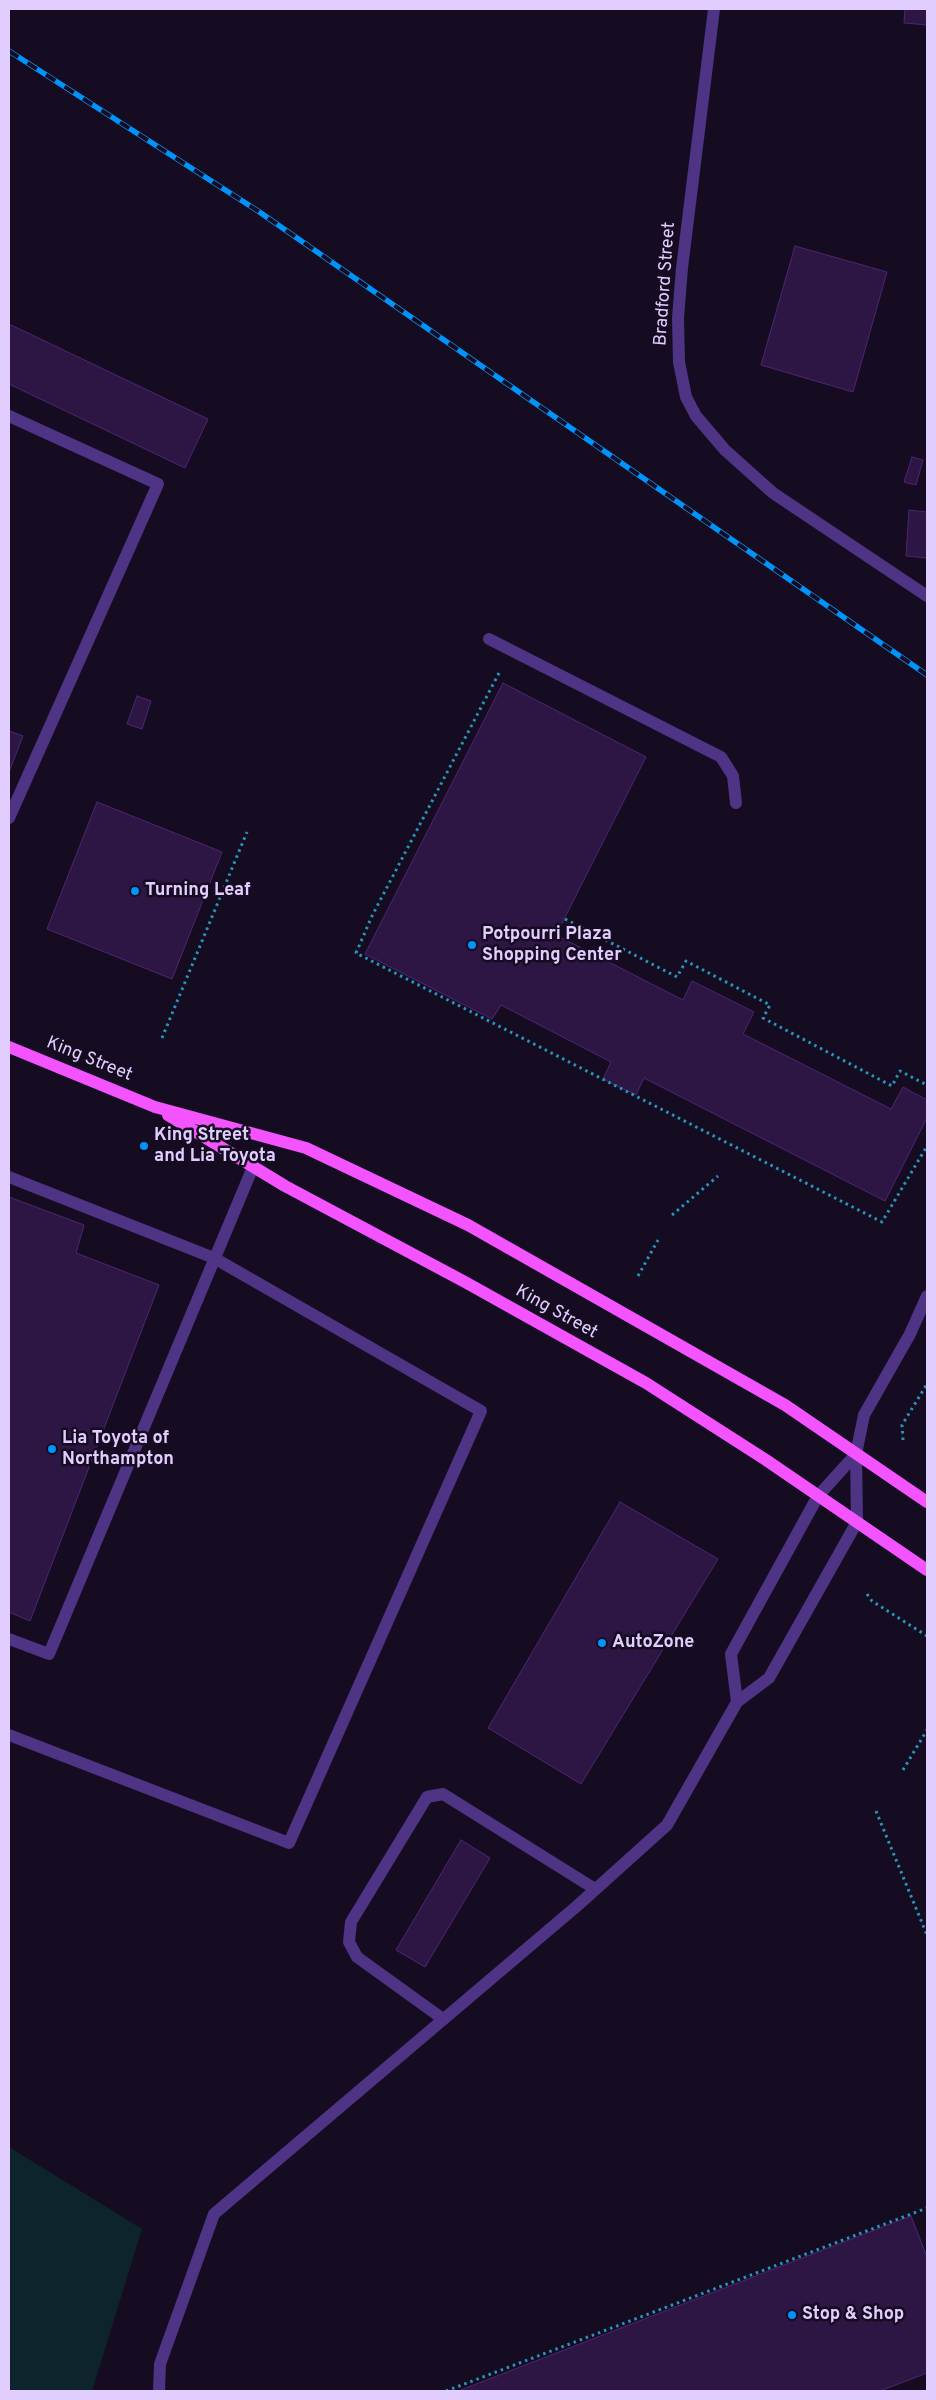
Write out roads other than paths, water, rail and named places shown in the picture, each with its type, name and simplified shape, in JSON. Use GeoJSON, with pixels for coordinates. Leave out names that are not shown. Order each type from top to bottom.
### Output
{"type":"FeatureCollection","features":[{"type":"Feature","properties":{"kind":"main road","name":"King Street"},"geometry":{"type":"LineString","coordinates":[[9,1047],[156,1107],[306,1148],[468,1224],[785,1405],[927,1502]]}},
{"type":"Feature","properties":{"kind":"main road","name":"King Street"},"geometry":{"type":"LineString","coordinates":[[156,1107],[253,1167],[630,1374],[758,1455],[927,1570]]}},
{"type":"Feature","properties":{"kind":"street","name":"Bradford Street"},"geometry":{"type":"LineString","coordinates":[[714,9],[682,268],[678,318],[679,362],[686,397],[696,416],[725,450],[773,493],[927,596]]}},
{"type":"Feature","properties":{"kind":"street"},"geometry":{"type":"LineString","coordinates":[[9,416],[158,484],[9,818]]}},
{"type":"Feature","properties":{"kind":"street"},"geometry":{"type":"LineString","coordinates":[[489,639],[721,757],[733,776],[736,804]]}},
{"type":"Feature","properties":{"kind":"street"},"geometry":{"type":"LineString","coordinates":[[9,1640],[49,1654],[253,1167]]}},
{"type":"Feature","properties":{"kind":"street"},"geometry":{"type":"LineString","coordinates":[[9,1177],[214,1258],[481,1411],[288,1843],[9,1735]]}},
{"type":"Feature","properties":{"kind":"street"},"geometry":{"type":"LineString","coordinates":[[159,2391],[160,2364],[214,2214],[444,2019],[666,1825],[737,1702],[769,1678],[857,1522],[856,1454],[864,1415],[910,1334],[927,1296]]}},
{"type":"Feature","properties":{"kind":"street"},"geometry":{"type":"LineString","coordinates":[[737,1702],[731,1654],[818,1496],[856,1454]]}},
{"type":"Feature","properties":{"kind":"street"},"geometry":{"type":"LineString","coordinates":[[444,2019],[357,1957],[349,1942],[351,1922],[427,1797],[443,1794],[595,1889]]}},
{"type":"Feature","properties":{"kind":"railway"},"geometry":{"type":"LineString","coordinates":[[9,51],[258,211],[927,675]]}},
{"type":"Feature","properties":{"kind":"place","name":"Turning Leaf"},"geometry":{"type":"Point","coordinates":[135,891]}},
{"type":"Feature","properties":{"kind":"place","name":"Potpourri Plaza Shopping Center"},"geometry":{"type":"Point","coordinates":[472,945]}},
{"type":"Feature","properties":{"kind":"place","name":"King Street and Lia Toyota"},"geometry":{"type":"Point","coordinates":[144,1146]}},
{"type":"Feature","properties":{"kind":"place","name":"Lia Toyota of Northampton"},"geometry":{"type":"Point","coordinates":[52,1449]}},
{"type":"Feature","properties":{"kind":"place","name":"AutoZone"},"geometry":{"type":"Point","coordinates":[602,1643]}},
{"type":"Feature","properties":{"kind":"place","name":"Stop & Shop"},"geometry":{"type":"Point","coordinates":[792,2315]}}]}
